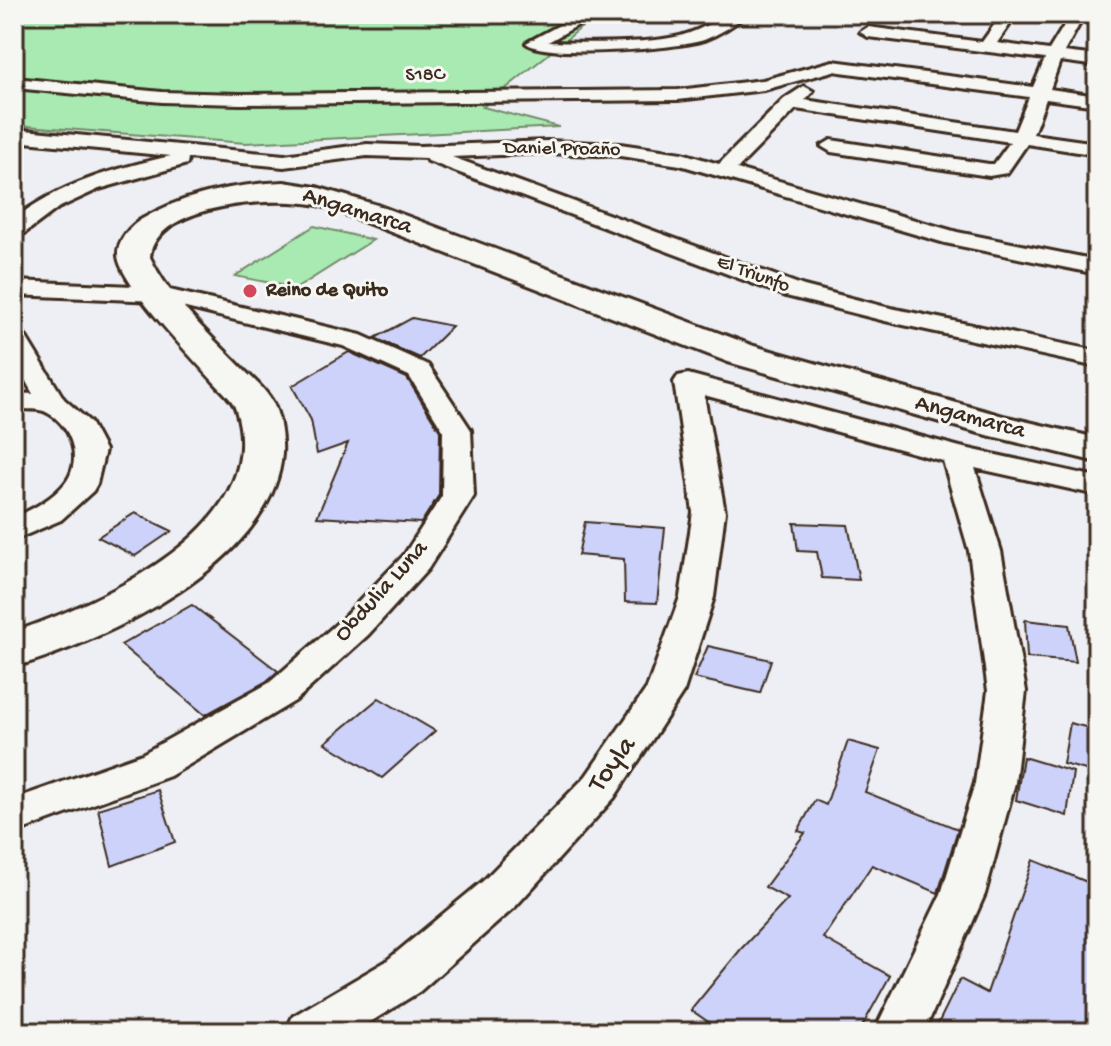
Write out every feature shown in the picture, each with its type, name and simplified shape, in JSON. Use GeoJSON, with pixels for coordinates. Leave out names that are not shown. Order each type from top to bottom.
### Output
{"type":"FeatureCollection","features":[{"type":"Feature","properties":{"kind":"street"},"geometry":{"type":"LineString","coordinates":[[591,14],[534,43],[549,47],[672,43],[700,36],[739,14]]}},
{"type":"Feature","properties":{"kind":"street"},"geometry":{"type":"LineString","coordinates":[[724,170],[885,14]]}},
{"type":"Feature","properties":{"kind":"street"},"geometry":{"type":"LineString","coordinates":[[986,47],[1010,14]]}},
{"type":"Feature","properties":{"kind":"street"},"geometry":{"type":"LineString","coordinates":[[831,146],[996,171],[1005,164],[1022,138],[1054,56],[1077,23]]}},
{"type":"Feature","properties":{"kind":"street"},"geometry":{"type":"LineString","coordinates":[[859,41],[986,47],[1097,61]]}},
{"type":"Feature","properties":{"kind":"street"},"geometry":{"type":"LineString","coordinates":[[833,66],[1097,101]]}},
{"type":"Feature","properties":{"kind":"street","name":"S18C"},"geometry":{"type":"LineString","coordinates":[[14,83],[162,97],[240,99],[678,95],[764,85],[833,66]]}},
{"type":"Feature","properties":{"kind":"street"},"geometry":{"type":"LineString","coordinates":[[790,103],[1097,149]]}},
{"type":"Feature","properties":{"kind":"street","name":"Daniel Proaño"},"geometry":{"type":"LineString","coordinates":[[14,135],[284,161],[367,150],[420,152],[547,147],[620,150],[682,159],[724,170],[953,238],[1097,267]]}},
{"type":"Feature","properties":{"kind":"street","name":"El Triunfo"},"geometry":{"type":"LineString","coordinates":[[420,152],[795,291],[885,314],[1097,359]]}},
{"type":"Feature","properties":{"kind":"street"},"geometry":{"type":"LineString","coordinates":[[14,230],[54,202],[153,166],[207,154]]}},
{"type":"Feature","properties":{"kind":"street","name":"Angamarca"},"geometry":{"type":"LineString","coordinates":[[14,650],[108,613],[170,577],[213,542],[244,506],[260,474],[265,444],[262,423],[254,403],[157,294],[135,262],[133,250],[139,237],[159,221],[207,202],[232,197],[266,192],[304,193],[367,211],[741,354],[978,421],[1097,450]]}},
{"type":"Feature","properties":{"kind":"street"},"geometry":{"type":"LineString","coordinates":[[14,199],[54,202]]}},
{"type":"Feature","properties":{"kind":"street","name":"Obdulia Luna"},"geometry":{"type":"LineString","coordinates":[[14,288],[157,294],[352,340],[419,371],[457,430],[458,496],[416,562],[355,627],[282,692],[156,765],[14,816]]}},
{"type":"Feature","properties":{"kind":"street"},"geometry":{"type":"LineString","coordinates":[[14,337],[53,404],[80,428],[90,450],[82,484],[50,513],[14,530]]}},
{"type":"Feature","properties":{"kind":"street","name":"Toyla"},"geometry":{"type":"LineString","coordinates":[[310,1032],[402,977],[499,894],[600,787],[665,691],[697,597],[709,512],[688,382],[956,455]]}},
{"type":"Feature","properties":{"kind":"street"},"geometry":{"type":"LineString","coordinates":[[14,401],[53,404]]}},
{"type":"Feature","properties":{"kind":"street"},"geometry":{"type":"LineString","coordinates":[[899,1032],[963,894],[995,783],[1007,691],[985,551],[956,455],[1097,486]]}},
{"type":"Feature","properties":{"kind":"green space"},"geometry":{"type":"Polygon","coordinates":[[[14,14],[598,14],[483,107],[559,127],[245,143],[14,125],[14,14]]]}},
{"type":"Feature","properties":{"kind":"green space"},"geometry":{"type":"Polygon","coordinates":[[[314,226],[373,240],[297,288],[235,276],[314,226]]]}},
{"type":"Feature","properties":{"kind":"building"},"geometry":{"type":"Polygon","coordinates":[[[412,318],[452,326],[420,358],[375,338],[412,318]]]}},
{"type":"Feature","properties":{"kind":"building"},"geometry":{"type":"Polygon","coordinates":[[[349,352],[407,378],[440,431],[439,495],[421,523],[317,517],[348,443],[317,454],[311,420],[292,386],[349,352]]]}},
{"type":"Feature","properties":{"kind":"building"},"geometry":{"type":"Polygon","coordinates":[[[135,513],[172,531],[135,556],[98,537],[135,513]]]}},
{"type":"Feature","properties":{"kind":"building"},"geometry":{"type":"Polygon","coordinates":[[[585,522],[665,528],[657,603],[625,602],[624,559],[578,555],[585,522]]]}},
{"type":"Feature","properties":{"kind":"building"},"geometry":{"type":"Polygon","coordinates":[[[794,523],[848,525],[859,580],[822,578],[817,552],[798,551],[794,523]]]}},
{"type":"Feature","properties":{"kind":"building"},"geometry":{"type":"Polygon","coordinates":[[[192,605],[278,671],[267,681],[205,715],[121,645],[192,605]]]}},
{"type":"Feature","properties":{"kind":"building"},"geometry":{"type":"Polygon","coordinates":[[[1025,620],[1069,625],[1076,662],[1027,658],[1025,620]]]}},
{"type":"Feature","properties":{"kind":"building"},"geometry":{"type":"Polygon","coordinates":[[[708,646],[771,660],[760,693],[694,678],[708,646]]]}},
{"type":"Feature","properties":{"kind":"building"},"geometry":{"type":"Polygon","coordinates":[[[379,698],[435,731],[382,778],[325,743],[379,698]]]}},
{"type":"Feature","properties":{"kind":"building"},"geometry":{"type":"Polygon","coordinates":[[[1070,723],[1097,730],[1097,773],[1063,764],[1070,723]]]}},
{"type":"Feature","properties":{"kind":"building"},"geometry":{"type":"Polygon","coordinates":[[[848,741],[880,750],[865,792],[958,829],[938,893],[872,865],[823,938],[890,976],[859,1032],[723,1032],[691,1010],[741,949],[788,899],[765,887],[805,833],[798,831],[815,800],[826,805],[848,741]]]}},
{"type":"Feature","properties":{"kind":"building"},"geometry":{"type":"Polygon","coordinates":[[[1023,757],[1073,772],[1067,816],[1016,800],[1023,757]]]}},
{"type":"Feature","properties":{"kind":"building"},"geometry":{"type":"Polygon","coordinates":[[[158,790],[175,842],[112,866],[98,809],[158,790]]]}},
{"type":"Feature","properties":{"kind":"building"},"geometry":{"type":"Polygon","coordinates":[[[1033,860],[1097,886],[1097,1032],[934,1032],[960,979],[987,993],[1033,860]]]}},
{"type":"Feature","properties":{"kind":"place","name":"Reino de Quito"},"geometry":{"type":"Point","coordinates":[250,291]}}]}
